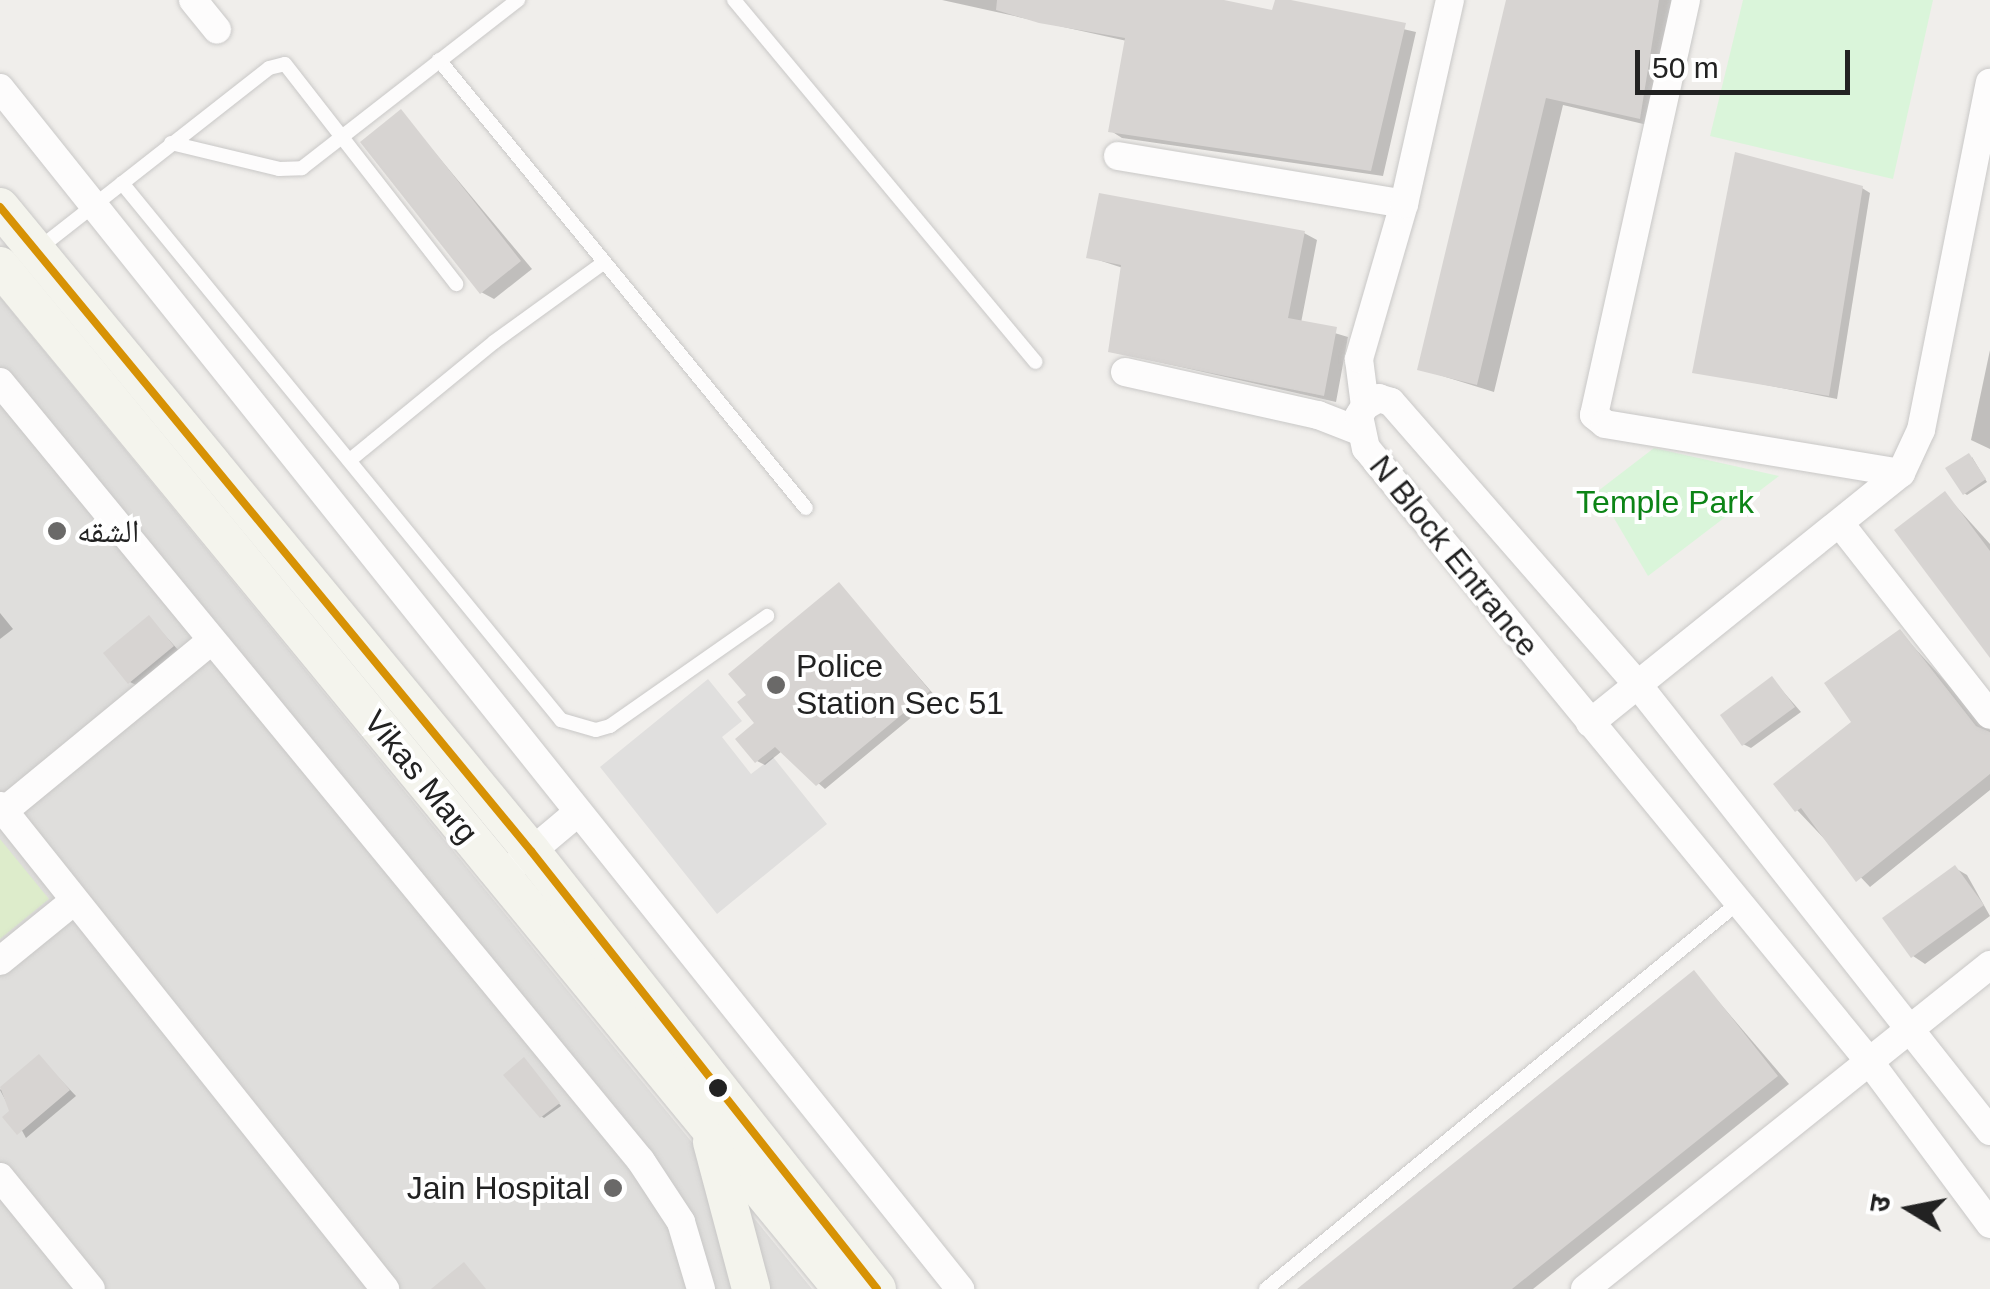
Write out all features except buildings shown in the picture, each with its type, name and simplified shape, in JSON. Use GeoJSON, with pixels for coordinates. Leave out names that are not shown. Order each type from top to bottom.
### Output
{"type":"FeatureCollection","features":[{"type":"Feature","properties":{"kind":"main road","name":"Vikas Marg"},"geometry":{"type":"LineString","coordinates":[[0,207],[531,852],[877,1289]]}},
{"type":"Feature","properties":{"kind":"main road","name":"Vikas Marg"},"geometry":{"type":"LineString","coordinates":[[0,266],[842,1289]]}},
{"type":"Feature","properties":{"kind":"main road"},"geometry":{"type":"LineString","coordinates":[[707,1126],[751,1289]]}},
{"type":"Feature","properties":{"kind":"street"},"geometry":{"type":"LineString","coordinates":[[193,0],[217,30]]}},
{"type":"Feature","properties":{"kind":"street"},"geometry":{"type":"LineString","coordinates":[[1124,372],[1318,415],[1362,418],[1360,359],[1404,204],[1450,0]]}},
{"type":"Feature","properties":{"kind":"street"},"geometry":{"type":"LineString","coordinates":[[1686,0],[1594,415],[1605,424],[1902,473]]}},
{"type":"Feature","properties":{"kind":"street"},"geometry":{"type":"LineString","coordinates":[[1590,723],[1902,473],[1920,430],[1990,83]]}},
{"type":"Feature","properties":{"kind":"street"},"geometry":{"type":"LineString","coordinates":[[0,88],[576,814],[960,1289]]}},
{"type":"Feature","properties":{"kind":"street"},"geometry":{"type":"LineString","coordinates":[[1118,156],[1404,204]]}},
{"type":"Feature","properties":{"kind":"street"},"geometry":{"type":"LineString","coordinates":[[0,382],[210,642],[642,1160],[681,1222],[701,1289]]}},
{"type":"Feature","properties":{"kind":"street","name":"N Block Entrance"},"geometry":{"type":"LineString","coordinates":[[1990,1131],[1638,685],[1391,402],[1379,398],[1362,418],[1590,723],[1868,1061],[1990,1224]]}},
{"type":"Feature","properties":{"kind":"street"},"geometry":{"type":"LineString","coordinates":[[1841,525],[1990,715]]}},
{"type":"Feature","properties":{"kind":"street"},"geometry":{"type":"LineString","coordinates":[[210,642],[2,808],[385,1289]]}},
{"type":"Feature","properties":{"kind":"street"},"geometry":{"type":"LineString","coordinates":[[503,876],[576,814]]}},
{"type":"Feature","properties":{"kind":"street"},"geometry":{"type":"LineString","coordinates":[[0,961],[74,901]]}},
{"type":"Feature","properties":{"kind":"street"},"geometry":{"type":"LineString","coordinates":[[1586,1289],[1990,966]]}},
{"type":"Feature","properties":{"kind":"street"},"geometry":{"type":"LineString","coordinates":[[0,1177],[90,1289]]}},
{"type":"Feature","properties":{"kind":"lane"},"geometry":{"type":"LineString","coordinates":[[171,143],[293,170],[339,141],[518,0]]}},
{"type":"Feature","properties":{"kind":"lane"},"geometry":{"type":"LineString","coordinates":[[734,0],[1036,362]]}},
{"type":"Feature","properties":{"kind":"lane"},"geometry":{"type":"LineString","coordinates":[[439,60],[806,508]]}},
{"type":"Feature","properties":{"kind":"lane"},"geometry":{"type":"LineString","coordinates":[[36,250],[269,68],[285,64],[339,141],[456,284]]}},
{"type":"Feature","properties":{"kind":"lane"},"geometry":{"type":"LineString","coordinates":[[122,183],[561,720],[578,727],[610,726],[766,616]]}},
{"type":"Feature","properties":{"kind":"lane"},"geometry":{"type":"LineString","coordinates":[[350,460],[494,342],[603,264]]}},
{"type":"Feature","properties":{"kind":"lane"},"geometry":{"type":"LineString","coordinates":[[1266,1289],[1738,902]]}},
{"type":"Feature","properties":{"kind":"shaded area"},"geometry":{"type":"Polygon","coordinates":[[[0,297],[812,1289],[0,1289],[0,297]]]}},
{"type":"Feature","properties":{"kind":"shaded area"},"geometry":{"type":"Polygon","coordinates":[[[708,679],[742,721],[722,737],[751,774],[773,757],[827,824],[717,914],[600,767],[708,679]]]}},
{"type":"Feature","properties":{"kind":"green space"},"geometry":{"type":"Polygon","coordinates":[[[1743,0],[1933,0],[1893,179],[1710,136],[1743,0]]]}},
{"type":"Feature","properties":{"kind":"green space","name":"Temple Park"},"geometry":{"type":"Polygon","coordinates":[[[1654,448],[1779,476],[1648,576],[1598,491],[1654,448]]]}},
{"type":"Feature","properties":{"kind":"green space"},"geometry":{"type":"Polygon","coordinates":[[[0,839],[49,899],[0,939],[0,839]]]}},
{"type":"Feature","properties":{"kind":"transit line"},"geometry":{"type":"LineString","coordinates":[[0,207],[531,851],[877,1289]]}},
{"type":"Feature","properties":{"kind":"place","name":"الشقه"},"geometry":{"type":"Point","coordinates":[57,531]}},
{"type":"Feature","properties":{"kind":"place","name":"Police Station Sec 51"},"geometry":{"type":"Point","coordinates":[776,685]}},
{"type":"Feature","properties":{"kind":"place","name":"Jain Hospital"},"geometry":{"type":"Point","coordinates":[613,1188]}}]}
